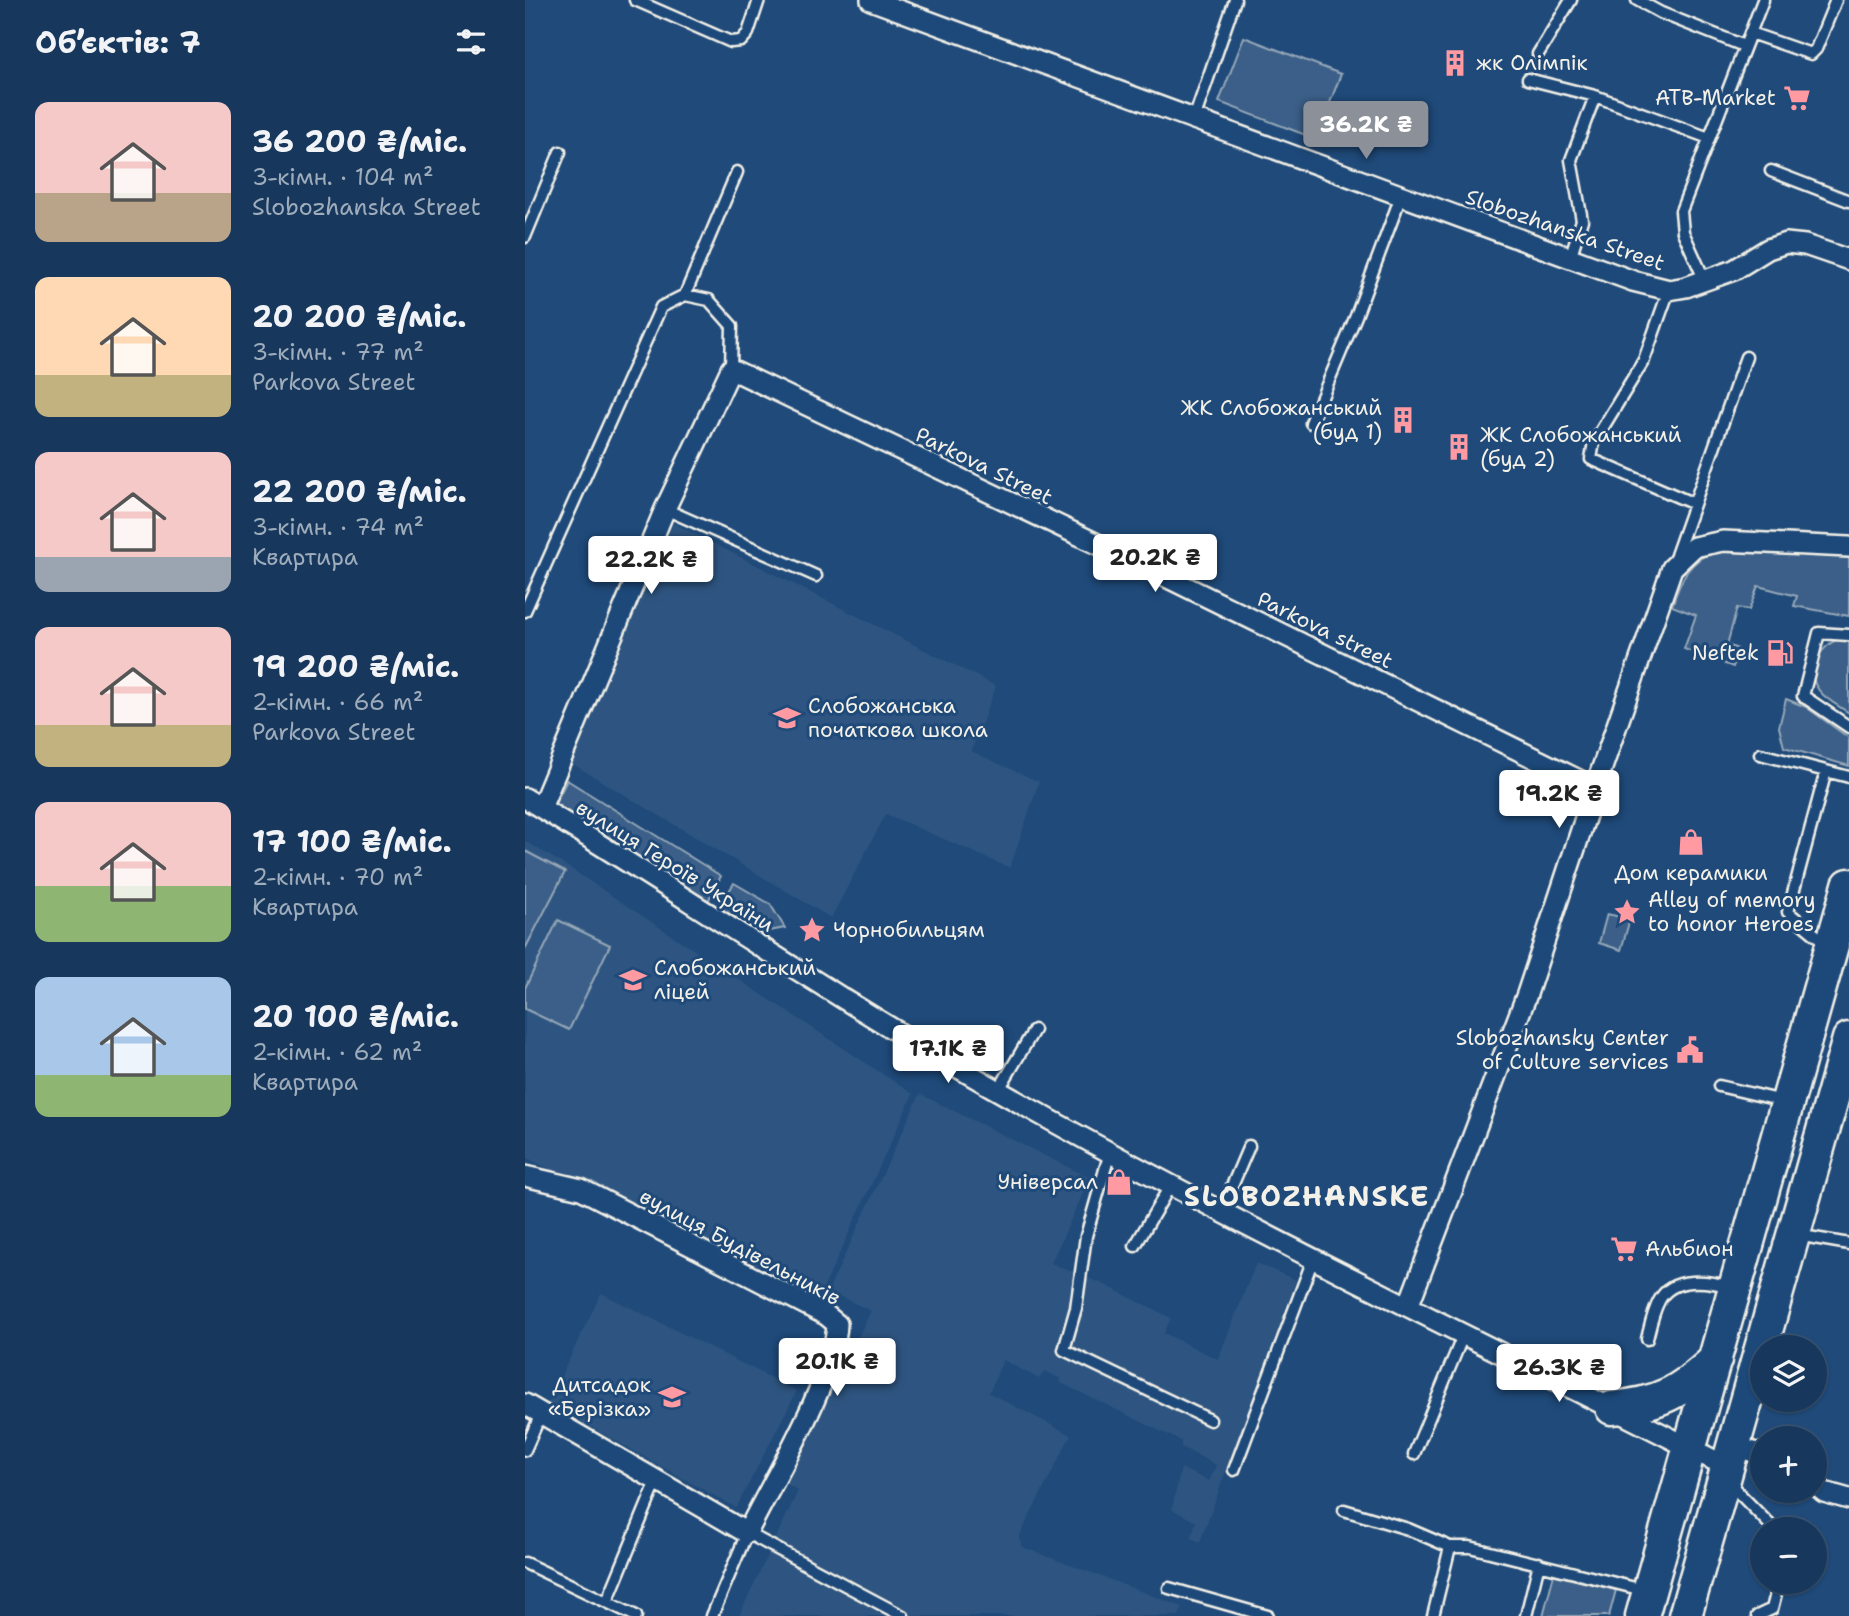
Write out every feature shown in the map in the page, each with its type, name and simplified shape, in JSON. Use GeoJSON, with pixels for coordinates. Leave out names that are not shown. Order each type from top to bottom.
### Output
{"type":"FeatureCollection","features":[{"type":"Feature","properties":{"kind":"main road"},"geometry":{"type":"LineString","coordinates":[[1645,1604],[1849,885]]}},
{"type":"Feature","properties":{"kind":"main road"},"geometry":{"type":"LineString","coordinates":[[1685,1616],[1737,1461],[1793,1235],[1838,1092],[1849,1039]]}},
{"type":"Feature","properties":{"kind":"main road"},"geometry":{"type":"LineString","coordinates":[[1612,1408],[1640,1406],[1665,1399],[1691,1382],[1715,1360]]}},
{"type":"Feature","properties":{"kind":"street","name":"Slobozhanska Street"},"geometry":{"type":"LineString","coordinates":[[872,0],[1633,281],[1669,289],[1706,281],[1734,270],[1768,249],[1786,243],[1805,245],[1849,260]]}},
{"type":"Feature","properties":{"kind":"street"},"geometry":{"type":"LineString","coordinates":[[533,803],[731,369]]}},
{"type":"Feature","properties":{"kind":"street","name":"Parkova street"},"geometry":{"type":"LineString","coordinates":[[731,369],[1158,573],[1588,785]]}},
{"type":"Feature","properties":{"kind":"street"},"geometry":{"type":"LineString","coordinates":[[1409,1304],[1527,993],[1588,785],[1672,568],[1694,547],[1723,541],[1849,547]]}},
{"type":"Feature","properties":{"kind":"street","name":"вулиця Героїв України"},"geometry":{"type":"LineString","coordinates":[[533,803],[803,974],[998,1091],[1170,1186],[1313,1259],[1409,1304],[1690,1448],[1737,1461]]}},
{"type":"Feature","properties":{"kind":"street","name":"вулиця Будівельників"},"geometry":{"type":"LineString","coordinates":[[525,1176],[581,1189],[826,1315],[837,1324],[836,1343],[819,1388],[747,1533]]}},
{"type":"Feature","properties":{"kind":"street"},"geometry":{"type":"LineString","coordinates":[[533,1409],[656,1483],[747,1533]]}},
{"type":"Feature","properties":{"kind":"street"},"geometry":{"type":"LineString","coordinates":[[1827,1493],[1849,1499]]}},
{"type":"Feature","properties":{"kind":"lane"},"geometry":{"type":"LineString","coordinates":[[635,0],[731,42],[741,41],[748,33],[759,0]]}},
{"type":"Feature","properties":{"kind":"lane"},"geometry":{"type":"LineString","coordinates":[[1194,119],[1235,0]]}},
{"type":"Feature","properties":{"kind":"lane"},"geometry":{"type":"LineString","coordinates":[[1538,54],[1571,0]]}},
{"type":"Feature","properties":{"kind":"lane"},"geometry":{"type":"LineString","coordinates":[[1637,0],[1661,13],[1744,46]]}},
{"type":"Feature","properties":{"kind":"lane"},"geometry":{"type":"LineString","coordinates":[[1706,281],[1681,221],[1681,211],[1763,0]]}},
{"type":"Feature","properties":{"kind":"lane"},"geometry":{"type":"LineString","coordinates":[[1750,33],[1811,54],[1816,49],[1836,0]]}},
{"type":"Feature","properties":{"kind":"lane"},"geometry":{"type":"LineString","coordinates":[[1528,79],[1595,96],[1709,138]]}},
{"type":"Feature","properties":{"kind":"lane"},"geometry":{"type":"LineString","coordinates":[[1570,258],[1582,220],[1571,160],[1595,96]]}},
{"type":"Feature","properties":{"kind":"lane"},"geometry":{"type":"LineString","coordinates":[[525,237],[560,152]]}},
{"type":"Feature","properties":{"kind":"lane"},"geometry":{"type":"LineString","coordinates":[[1771,171],[1849,201]]}},
{"type":"Feature","properties":{"kind":"lane"},"geometry":{"type":"LineString","coordinates":[[685,295],[737,172]]}},
{"type":"Feature","properties":{"kind":"lane"},"geometry":{"type":"LineString","coordinates":[[1311,423],[1356,316],[1401,196]]}},
{"type":"Feature","properties":{"kind":"lane"},"geometry":{"type":"LineString","coordinates":[[1669,289],[1644,360],[1594,442],[1591,458],[1692,503]]}},
{"type":"Feature","properties":{"kind":"lane"},"geometry":{"type":"LineString","coordinates":[[525,611],[661,307],[685,295],[709,300],[732,326],[731,369]]}},
{"type":"Feature","properties":{"kind":"lane"},"geometry":{"type":"LineString","coordinates":[[1672,568],[1692,503],[1746,357]]}},
{"type":"Feature","properties":{"kind":"lane"},"geometry":{"type":"LineString","coordinates":[[665,509],[816,576]]}},
{"type":"Feature","properties":{"kind":"lane"},"geometry":{"type":"LineString","coordinates":[[1849,635],[1819,633],[1803,696],[1849,727]]}},
{"type":"Feature","properties":{"kind":"lane"},"geometry":{"type":"LineString","coordinates":[[1761,754],[1849,778]]}},
{"type":"Feature","properties":{"kind":"lane"},"geometry":{"type":"LineString","coordinates":[[1826,771],[1788,912],[1831,947]]}},
{"type":"Feature","properties":{"kind":"lane"},"geometry":{"type":"LineString","coordinates":[[998,1091],[1034,1030]]}},
{"type":"Feature","properties":{"kind":"lane"},"geometry":{"type":"LineString","coordinates":[[1719,1086],[1787,1102]]}},
{"type":"Feature","properties":{"kind":"lane"},"geometry":{"type":"LineString","coordinates":[[1221,1212],[1249,1146]]}},
{"type":"Feature","properties":{"kind":"lane"},"geometry":{"type":"LineString","coordinates":[[1110,1152],[1086,1236],[1076,1308],[1064,1350],[1210,1420]]}},
{"type":"Feature","properties":{"kind":"lane"},"geometry":{"type":"LineString","coordinates":[[1135,1246],[1170,1186]]}},
{"type":"Feature","properties":{"kind":"lane"},"geometry":{"type":"LineString","coordinates":[[1793,1235],[1849,1244]]}},
{"type":"Feature","properties":{"kind":"lane"},"geometry":{"type":"LineString","coordinates":[[1234,1470],[1313,1259]]}},
{"type":"Feature","properties":{"kind":"lane"},"geometry":{"type":"LineString","coordinates":[[1647,1339],[1659,1298],[1678,1286],[1702,1279],[1735,1288]]}},
{"type":"Feature","properties":{"kind":"lane"},"geometry":{"type":"LineString","coordinates":[[1414,1454],[1464,1333]]}},
{"type":"Feature","properties":{"kind":"lane"},"geometry":{"type":"LineString","coordinates":[[525,1450],[533,1409]]}},
{"type":"Feature","properties":{"kind":"lane"},"geometry":{"type":"LineString","coordinates":[[1737,1461],[1769,1517]]}},
{"type":"Feature","properties":{"kind":"lane"},"geometry":{"type":"LineString","coordinates":[[607,1602],[656,1483]]}},
{"type":"Feature","properties":{"kind":"lane"},"geometry":{"type":"LineString","coordinates":[[1344,1510],[1408,1529],[1450,1547],[1470,1547],[1539,1563],[1645,1604]]}},
{"type":"Feature","properties":{"kind":"lane"},"geometry":{"type":"LineString","coordinates":[[747,1533],[903,1616]]}},
{"type":"Feature","properties":{"kind":"lane","name":"вулиця Будівельників"},"geometry":{"type":"LineString","coordinates":[[712,1616],[747,1533]]}},
{"type":"Feature","properties":{"kind":"lane"},"geometry":{"type":"LineString","coordinates":[[1433,1616],[1450,1547]]}},
{"type":"Feature","properties":{"kind":"lane"},"geometry":{"type":"LineString","coordinates":[[525,1563],[636,1616]]}},
{"type":"Feature","properties":{"kind":"lane"},"geometry":{"type":"LineString","coordinates":[[1526,1616],[1539,1563]]}},
{"type":"Feature","properties":{"kind":"lane"},"geometry":{"type":"LineString","coordinates":[[1169,1588],[1268,1616]]}},
{"type":"Feature","properties":{"kind":"lane"},"geometry":{"type":"LineString","coordinates":[[1757,1616],[1772,1609],[1776,1594]]}},
{"type":"Feature","properties":{"kind":"shaded area"},"geometry":{"type":"Polygon","coordinates":[[[1244,37],[1341,74],[1316,139],[1219,102],[1244,37]]]}},
{"type":"Feature","properties":{"kind":"shaded area","name":"Cлобожанська початкова школа"},"geometry":{"type":"Polygon","coordinates":[[[673,523],[996,686],[971,751],[1039,782],[1010,868],[886,814],[831,918],[571,763],[673,523]]]}},
{"type":"Feature","properties":{"kind":"shaded area"},"geometry":{"type":"Polygon","coordinates":[[[1716,550],[1849,552],[1849,616],[1794,606],[1797,596],[1758,586],[1749,610],[1737,608],[1727,645],[1738,649],[1733,667],[1684,649],[1696,615],[1672,606],[1692,565],[1716,550]]]}},
{"type":"Feature","properties":{"kind":"shaded area"},"geometry":{"type":"Polygon","coordinates":[[[1839,639],[1849,639],[1849,713],[1821,693],[1814,682],[1814,667],[1821,653],[1839,639]]]}},
{"type":"Feature","properties":{"kind":"shaded area"},"geometry":{"type":"Polygon","coordinates":[[[1786,699],[1806,707],[1849,738],[1849,766],[1784,747],[1779,727],[1786,699]]]}},
{"type":"Feature","properties":{"kind":"shaded area"},"geometry":{"type":"Polygon","coordinates":[[[567,780],[721,876],[707,903],[554,806],[567,780]]]}},
{"type":"Feature","properties":{"kind":"shaded area","name":"Слобожанський ліцей"},"geometry":{"type":"Polygon","coordinates":[[[525,841],[913,1094],[819,1298],[525,1157],[525,841]]]}},
{"type":"Feature","properties":{"kind":"shaded area"},"geometry":{"type":"Polygon","coordinates":[[[525,851],[565,872],[525,949],[525,851]]]}},
{"type":"Feature","properties":{"kind":"shaded area"},"geometry":{"type":"Polygon","coordinates":[[[734,883],[770,904],[785,928],[754,934],[719,907],[734,883]]]}},
{"type":"Feature","properties":{"kind":"shaded area"},"geometry":{"type":"Polygon","coordinates":[[[1607,914],[1630,919],[1621,950],[1599,943],[1607,914]]]}},
{"type":"Feature","properties":{"kind":"shaded area"},"geometry":{"type":"Polygon","coordinates":[[[558,920],[610,945],[569,1030],[525,1009],[525,988],[558,920]]]}},
{"type":"Feature","properties":{"kind":"shaded area"},"geometry":{"type":"Polygon","coordinates":[[[920,1094],[1090,1178],[1051,1263],[1103,1284],[1171,1318],[1164,1333],[1194,1348],[1218,1359],[1256,1263],[1296,1280],[1200,1542],[1191,1538],[1196,1522],[1172,1509],[1181,1468],[1209,1481],[1216,1465],[1181,1447],[1181,1441],[1061,1383],[1061,1379],[1045,1371],[1039,1379],[1003,1360],[989,1393],[1071,1435],[1019,1537],[1022,1547],[1183,1607],[1179,1616],[739,1616],[798,1491],[785,1483],[871,1311],[828,1291],[920,1094]]]}},
{"type":"Feature","properties":{"kind":"shaded area","name":"Дитсадок «Берізка»"},"geometry":{"type":"Polygon","coordinates":[[[601,1293],[797,1391],[736,1508],[548,1403],[601,1293]]]}},
{"type":"Feature","properties":{"kind":"shaded area"},"geometry":{"type":"Polygon","coordinates":[[[1554,1574],[1616,1590],[1609,1616],[1543,1616],[1554,1574]]]}},
{"type":"Feature","properties":{"kind":"place","name":"жк Олімпік"},"geometry":{"type":"Point","coordinates":[1455,63]}},
{"type":"Feature","properties":{"kind":"place","name":"ATB-Market"},"geometry":{"type":"Point","coordinates":[1797,98]}},
{"type":"Feature","properties":{"kind":"place","name":"ЖК Слобожанський (буд 1)"},"geometry":{"type":"Point","coordinates":[1403,420]}},
{"type":"Feature","properties":{"kind":"place","name":"ЖК Слобожанський (буд 2)"},"geometry":{"type":"Point","coordinates":[1459,447]}},
{"type":"Feature","properties":{"kind":"place","name":"Neftek"},"geometry":{"type":"Point","coordinates":[1780,653]}},
{"type":"Feature","properties":{"kind":"place","name":"Cлобожанська початкова школа"},"geometry":{"type":"Point","coordinates":[787,718]}},
{"type":"Feature","properties":{"kind":"place","name":"Дом керамики"},"geometry":{"type":"Point","coordinates":[1691,842]}},
{"type":"Feature","properties":{"kind":"place","name":"Alley of memory to honor Heroes"},"geometry":{"type":"Point","coordinates":[1627,912]}},
{"type":"Feature","properties":{"kind":"place","name":"Чорнобильцям"},"geometry":{"type":"Point","coordinates":[812,930]}},
{"type":"Feature","properties":{"kind":"place","name":"Слобожанський ліцей"},"geometry":{"type":"Point","coordinates":[633,980]}},
{"type":"Feature","properties":{"kind":"place","name":"Slobozhansky Center of Culture services"},"geometry":{"type":"Point","coordinates":[1690,1050]}},
{"type":"Feature","properties":{"kind":"place","name":"Універсал"},"geometry":{"type":"Point","coordinates":[1119,1182]}},
{"type":"Feature","properties":{"kind":"place","name":"Альбион"},"geometry":{"type":"Point","coordinates":[1624,1249]}},
{"type":"Feature","properties":{"kind":"place","name":"Дитсадок «Берізка»"},"geometry":{"type":"Point","coordinates":[672,1397]}},
{"type":"Feature","properties":{"kind":"district","name":"SLOBOZHANSKE"},"geometry":{"type":"Point","coordinates":[1307,1196]}}]}
